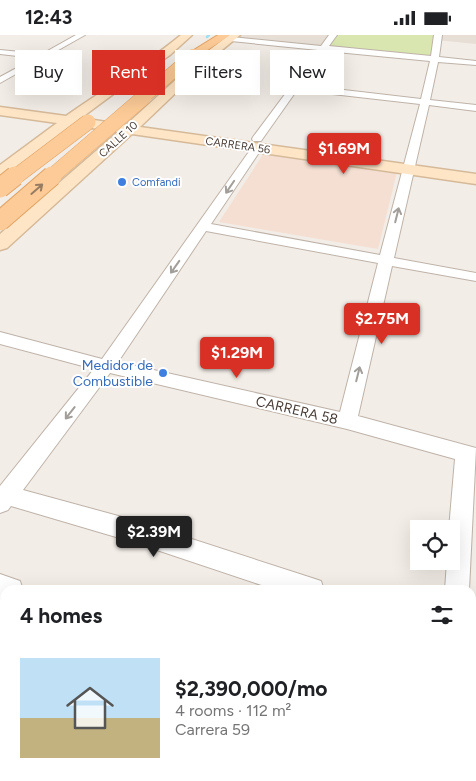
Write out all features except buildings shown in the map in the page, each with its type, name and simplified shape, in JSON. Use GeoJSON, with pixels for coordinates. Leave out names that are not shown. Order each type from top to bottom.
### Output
{"type":"FeatureCollection","features":[{"type":"Feature","properties":{"kind":"main road"},"geometry":{"type":"LineString","coordinates":[[189,35],[196,35]]}},
{"type":"Feature","properties":{"kind":"main road","name":"CALLE 10"},"geometry":{"type":"LineString","coordinates":[[188,50],[196,35]]}},
{"type":"Feature","properties":{"kind":"main road","name":"CALLE 10"},"geometry":{"type":"LineString","coordinates":[[203,50],[216,46]]}},
{"type":"Feature","properties":{"kind":"main road","name":"CALLE 10"},"geometry":{"type":"LineString","coordinates":[[0,188],[175,63]]}},
{"type":"Feature","properties":{"kind":"main road","name":"CALLE 10"},"geometry":{"type":"LineString","coordinates":[[0,221],[175,65]]}},
{"type":"Feature","properties":{"kind":"street"},"geometry":{"type":"LineString","coordinates":[[53,50],[81,35]]}},
{"type":"Feature","properties":{"kind":"street"},"geometry":{"type":"LineString","coordinates":[[165,54],[189,35]]}},
{"type":"Feature","properties":{"kind":"street"},"geometry":{"type":"LineString","coordinates":[[324,48],[333,35]]}},
{"type":"Feature","properties":{"kind":"street"},"geometry":{"type":"LineString","coordinates":[[346,421],[435,58],[438,35]]}},
{"type":"Feature","properties":{"kind":"street"},"geometry":{"type":"LineString","coordinates":[[230,36],[324,48],[476,63]]}},
{"type":"Feature","properties":{"kind":"street","name":"CALLE 10"},"geometry":{"type":"LineString","coordinates":[[0,244],[132,126],[162,103],[216,46],[230,36]]}},
{"type":"Feature","properties":{"kind":"street"},"geometry":{"type":"LineString","coordinates":[[0,51],[15,53]]}},
{"type":"Feature","properties":{"kind":"street"},"geometry":{"type":"LineString","coordinates":[[0,79],[15,71]]}},
{"type":"Feature","properties":{"kind":"street"},"geometry":{"type":"LineString","coordinates":[[344,93],[476,108]]}},
{"type":"Feature","properties":{"kind":"street"},"geometry":{"type":"LineString","coordinates":[[74,100],[94,95]]}},
{"type":"Feature","properties":{"kind":"street"},"geometry":{"type":"LineString","coordinates":[[97,158],[111,141],[109,134],[94,121],[94,110],[105,95]]}},
{"type":"Feature","properties":{"kind":"street"},"geometry":{"type":"LineString","coordinates":[[290,95],[203,227],[106,366],[3,499],[133,531],[297,585]]}},
{"type":"Feature","properties":{"kind":"street"},"geometry":{"type":"LineString","coordinates":[[102,97],[111,102],[124,105],[162,103]]}},
{"type":"Feature","properties":{"kind":"street"},"geometry":{"type":"LineString","coordinates":[[0,172],[33,137],[94,121],[128,115],[162,103]]}},
{"type":"Feature","properties":{"kind":"street"},"geometry":{"type":"LineString","coordinates":[[1,109],[47,104]]}},
{"type":"Feature","properties":{"kind":"street"},"geometry":{"type":"LineString","coordinates":[[1,109],[132,126]]}},
{"type":"Feature","properties":{"kind":"street"},"geometry":{"type":"LineString","coordinates":[[1,109],[33,137],[84,144],[94,150],[97,158]]}},
{"type":"Feature","properties":{"kind":"street"},"geometry":{"type":"LineString","coordinates":[[184,122],[206,131],[235,136]]}},
{"type":"Feature","properties":{"kind":"street","name":"CARRERA 56"},"geometry":{"type":"LineString","coordinates":[[132,126],[235,136],[257,143]]}},
{"type":"Feature","properties":{"kind":"street","name":"CARRERA 56"},"geometry":{"type":"LineString","coordinates":[[132,126],[216,142],[257,143],[409,165],[476,179]]}},
{"type":"Feature","properties":{"kind":"street"},"geometry":{"type":"LineString","coordinates":[[142,145],[175,141],[216,142]]}},
{"type":"Feature","properties":{"kind":"street"},"geometry":{"type":"LineString","coordinates":[[97,158],[100,160],[126,150]]}},
{"type":"Feature","properties":{"kind":"street","name":"CARRERA 56"},"geometry":{"type":"LineString","coordinates":[[409,165],[476,169]]}},
{"type":"Feature","properties":{"kind":"street"},"geometry":{"type":"LineString","coordinates":[[203,227],[476,277]]}},
{"type":"Feature","properties":{"kind":"street","name":"CARRERA 58"},"geometry":{"type":"LineString","coordinates":[[0,338],[106,366],[346,421],[470,456]]}},
{"type":"Feature","properties":{"kind":"street"},"geometry":{"type":"LineString","coordinates":[[458,585],[468,546],[470,456]]}},
{"type":"Feature","properties":{"kind":"shaded area"},"geometry":{"type":"Polygon","coordinates":[[[241,35],[333,35],[324,48],[237,40],[241,35]]]}},
{"type":"Feature","properties":{"kind":"shaded area"},"geometry":{"type":"Polygon","coordinates":[[[438,35],[476,35],[476,44],[437,40],[438,35]]]}},
{"type":"Feature","properties":{"kind":"shaded area"},"geometry":{"type":"Polygon","coordinates":[[[264,153],[397,172],[378,249],[219,222],[264,153]]]}},
{"type":"Feature","properties":{"kind":"green space"},"geometry":{"type":"Polygon","coordinates":[[[333,35],[438,35],[435,58],[324,48],[333,35]]]}},
{"type":"Feature","properties":{"kind":"place","name":"Comfandi"},"geometry":{"type":"Point","coordinates":[122,182]}},
{"type":"Feature","properties":{"kind":"place","name":"Medidor de Combustible"},"geometry":{"type":"Point","coordinates":[163,373]}}]}
